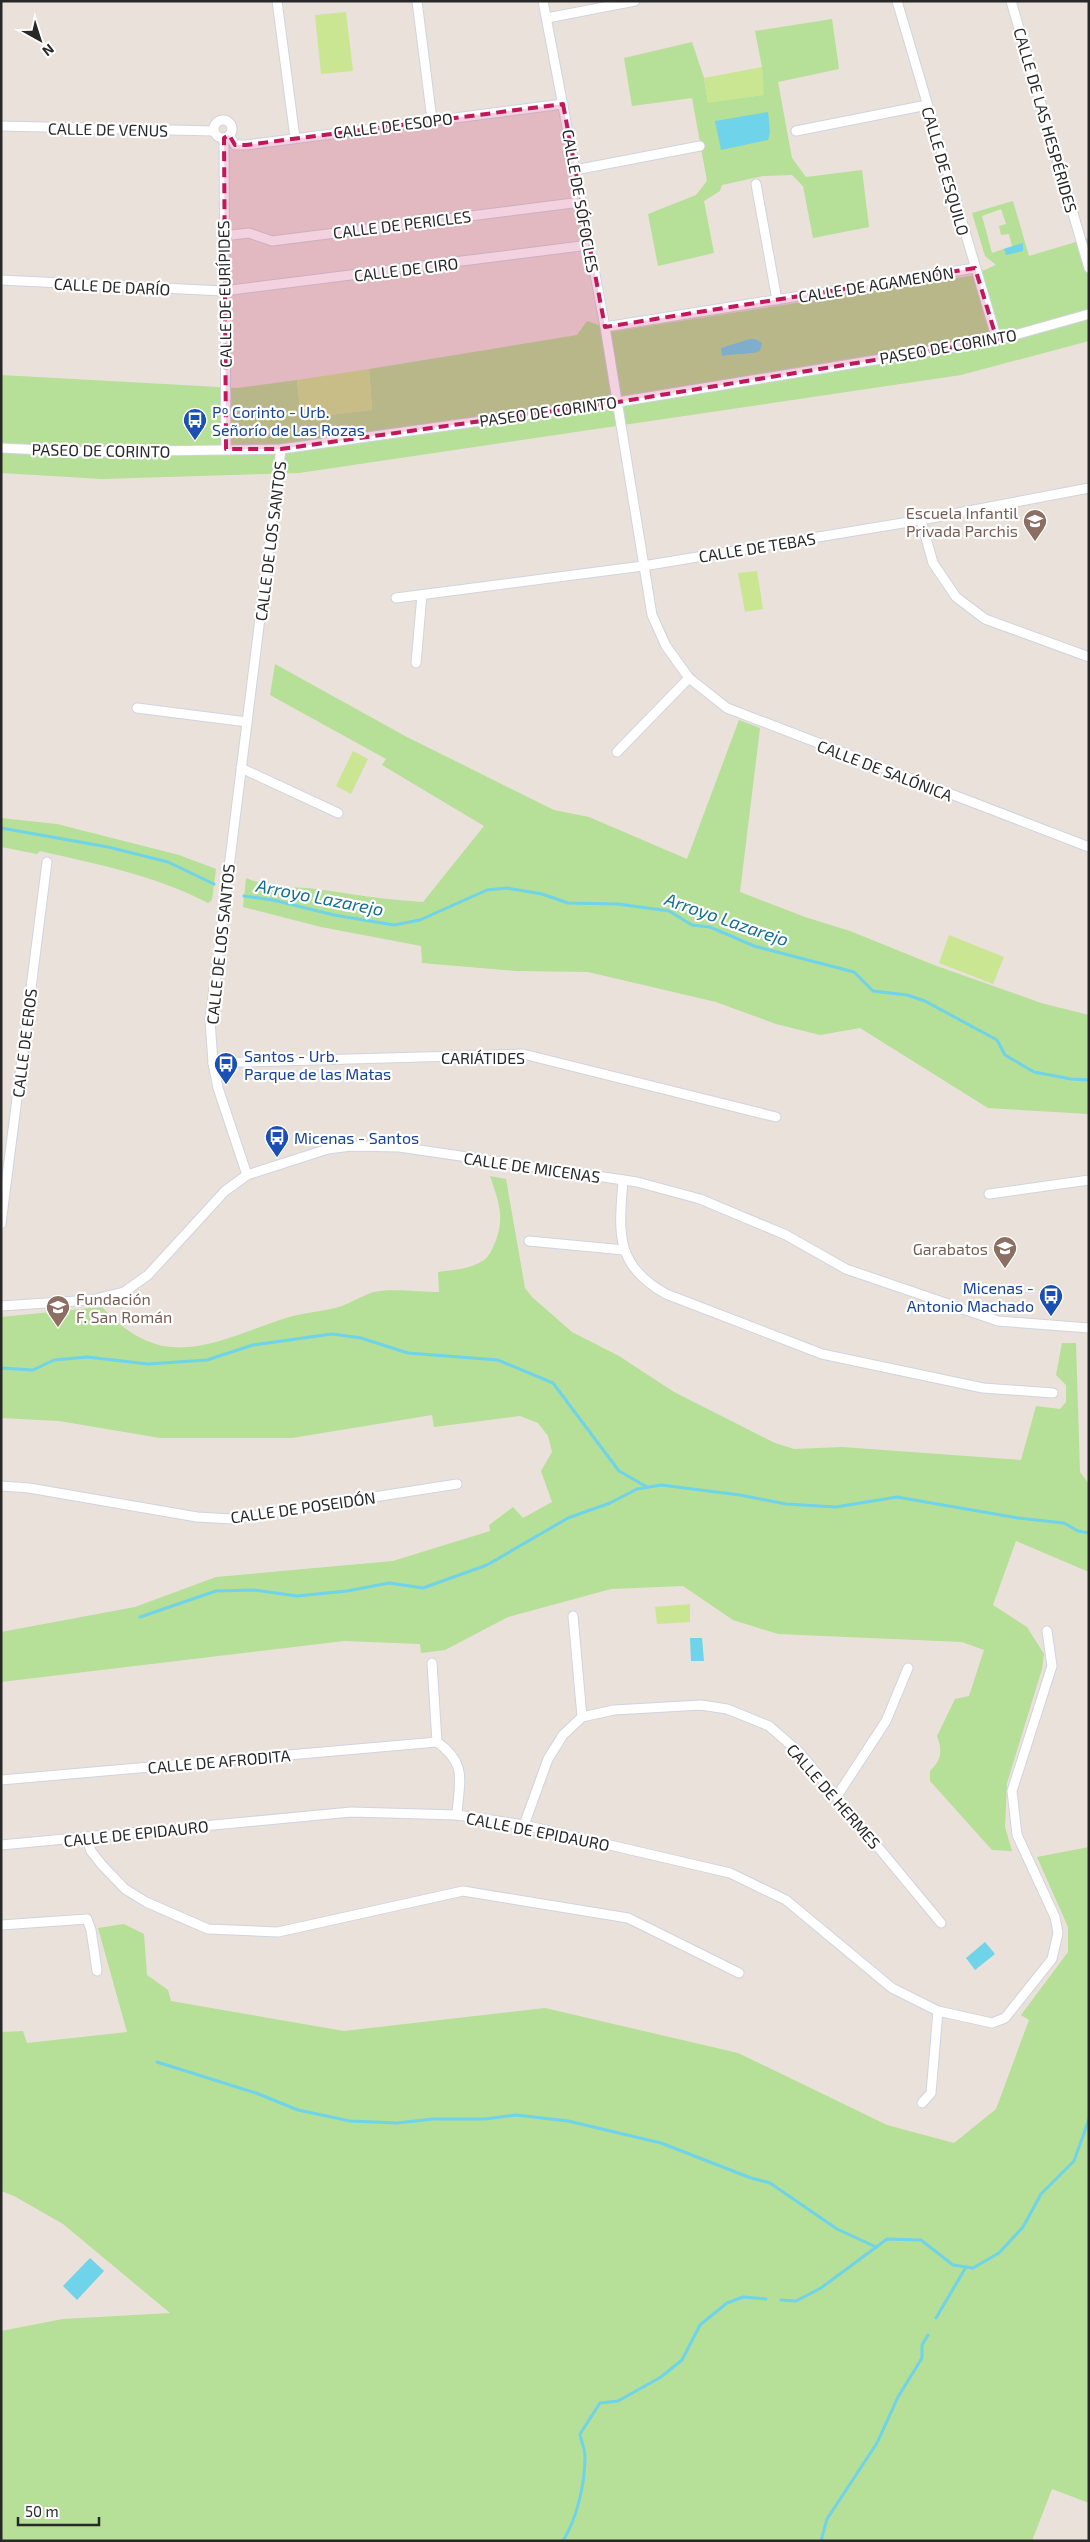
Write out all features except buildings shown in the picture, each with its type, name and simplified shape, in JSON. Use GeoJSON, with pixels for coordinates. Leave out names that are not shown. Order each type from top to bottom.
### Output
{"type":"FeatureCollection","features":[{"type":"Feature","properties":{"kind":"street"},"geometry":{"type":"LineString","coordinates":[[277,1],[295,138]]}},
{"type":"Feature","properties":{"kind":"street"},"geometry":{"type":"LineString","coordinates":[[417,1],[432,120]]}},
{"type":"Feature","properties":{"kind":"street","name":"CALLE DE SÓFOCLES"},"geometry":{"type":"LineString","coordinates":[[543,1],[618,402]]}},
{"type":"Feature","properties":{"kind":"street"},"geometry":{"type":"LineString","coordinates":[[547,18],[635,1]]}},
{"type":"Feature","properties":{"kind":"street","name":"CALLE DE ESQUILO"},"geometry":{"type":"LineString","coordinates":[[897,1],[974,268],[997,340]]}},
{"type":"Feature","properties":{"kind":"street","name":"CALLE DE LAS HESPÉRIDES"},"geometry":{"type":"LineString","coordinates":[[1011,1],[1089,268]]}},
{"type":"Feature","properties":{"kind":"street","name":"CALLE DE ESOPO"},"geometry":{"type":"LineString","coordinates":[[227,137],[235,145],[563,104]]}},
{"type":"Feature","properties":{"kind":"street"},"geometry":{"type":"LineString","coordinates":[[796,131],[927,105]]}},
{"type":"Feature","properties":{"kind":"street"},"geometry":{"type":"LineString","coordinates":[[223,120],[228,121],[232,128],[227,137],[218,136],[214,131],[216,123],[223,120]]}},
{"type":"Feature","properties":{"kind":"street","name":"CALLE DE VENUS"},"geometry":{"type":"LineString","coordinates":[[1,126],[214,131]]}},
{"type":"Feature","properties":{"kind":"street","name":"CALLE DE EURÍPIDES"},"geometry":{"type":"LineString","coordinates":[[226,449],[223,291],[227,137]]}},
{"type":"Feature","properties":{"kind":"street"},"geometry":{"type":"LineString","coordinates":[[575,170],[700,146]]}},
{"type":"Feature","properties":{"kind":"street","name":"CALLE DE AGAMENÓN"},"geometry":{"type":"LineString","coordinates":[[756,184],[776,300]]}},
{"type":"Feature","properties":{"kind":"street","name":"CALLE DE PERICLES"},"geometry":{"type":"LineString","coordinates":[[224,236],[249,233],[272,241],[581,202]]}},
{"type":"Feature","properties":{"kind":"street","name":"CALLE DE CIRO"},"geometry":{"type":"LineString","coordinates":[[223,291],[589,245]]}},
{"type":"Feature","properties":{"kind":"street","name":"CALLE DE AGAMENÓN"},"geometry":{"type":"LineString","coordinates":[[605,327],[974,268]]}},
{"type":"Feature","properties":{"kind":"street","name":"CALLE DE DARÍO"},"geometry":{"type":"LineString","coordinates":[[1,280],[223,291]]}},
{"type":"Feature","properties":{"kind":"street","name":"PASEO DE CORINTO"},"geometry":{"type":"LineString","coordinates":[[1,448],[85,452],[281,448],[618,402],[997,340],[1089,314]]}},
{"type":"Feature","properties":{"kind":"street","name":"CALLE DE SALÓNICA"},"geometry":{"type":"LineString","coordinates":[[618,402],[652,616],[666,646],[689,678],[727,708],[1089,847]]}},
{"type":"Feature","properties":{"kind":"street","name":"CALLE DE LOS SANTOS"},"geometry":{"type":"LineString","coordinates":[[247,1175],[218,1088],[213,1063],[210,1020],[281,448]]}},
{"type":"Feature","properties":{"kind":"street","name":"CALLE DE TEBAS"},"geometry":{"type":"LineString","coordinates":[[396,598],[643,566],[921,520],[1089,488]]}},
{"type":"Feature","properties":{"kind":"street"},"geometry":{"type":"LineString","coordinates":[[921,520],[933,562],[956,597],[985,619],[1089,656]]}},
{"type":"Feature","properties":{"kind":"street"},"geometry":{"type":"LineString","coordinates":[[416,663],[422,595]]}},
{"type":"Feature","properties":{"kind":"street"},"geometry":{"type":"LineString","coordinates":[[618,752],[689,678]]}},
{"type":"Feature","properties":{"kind":"street"},"geometry":{"type":"LineString","coordinates":[[137,708],[247,722]]}},
{"type":"Feature","properties":{"kind":"street"},"geometry":{"type":"LineString","coordinates":[[241,768],[338,813]]}},
{"type":"Feature","properties":{"kind":"street","name":"CALLE DE EROS"},"geometry":{"type":"LineString","coordinates":[[1,1224],[47,862]]}},
{"type":"Feature","properties":{"kind":"street","name":"CARIÁTIDES"},"geometry":{"type":"LineString","coordinates":[[213,1063],[523,1054],[776,1117]]}},
{"type":"Feature","properties":{"kind":"street","name":"CALLE DE MICENAS"},"geometry":{"type":"LineString","coordinates":[[1,1306],[91,1300],[124,1292],[148,1275],[225,1191],[247,1175],[328,1149],[360,1146],[399,1147],[637,1182],[700,1199],[786,1236],[846,1269],[998,1321],[1089,1328]]}},
{"type":"Feature","properties":{"kind":"street"},"geometry":{"type":"LineString","coordinates":[[623,1180],[620,1227],[624,1250],[645,1279],[666,1294],[822,1354],[983,1388],[1053,1393]]}},
{"type":"Feature","properties":{"kind":"street"},"geometry":{"type":"LineString","coordinates":[[989,1194],[1089,1180]]}},
{"type":"Feature","properties":{"kind":"street"},"geometry":{"type":"LineString","coordinates":[[529,1240],[624,1250]]}},
{"type":"Feature","properties":{"kind":"street","name":"CALLE DE POSEIDÓN"},"geometry":{"type":"LineString","coordinates":[[1,1486],[29,1488],[197,1516],[233,1518],[457,1484]]}},
{"type":"Feature","properties":{"kind":"street"},"geometry":{"type":"LineString","coordinates":[[524,1825],[548,1759],[563,1735],[582,1717],[573,1616]]}},
{"type":"Feature","properties":{"kind":"street","name":"CALLE DE EPIDAURO"},"geometry":{"type":"LineString","coordinates":[[1,1845],[87,1839],[351,1812],[457,1815],[524,1825],[730,1873],[786,1900],[892,1988],[938,2011],[992,2023],[998,2022],[1005,2018],[1052,1958],[1058,1934],[1055,1917],[1017,1835],[1012,1790],[1052,1666],[1047,1631]]}},
{"type":"Feature","properties":{"kind":"street"},"geometry":{"type":"LineString","coordinates":[[432,1663],[437,1742],[451,1752],[460,1767],[457,1815]]}},
{"type":"Feature","properties":{"kind":"street"},"geometry":{"type":"LineString","coordinates":[[837,1796],[886,1721],[908,1668]]}},
{"type":"Feature","properties":{"kind":"street","name":"CALLE DE HERMES"},"geometry":{"type":"LineString","coordinates":[[582,1717],[614,1710],[701,1705],[727,1709],[769,1726],[800,1753],[941,1923]]}},
{"type":"Feature","properties":{"kind":"street","name":"CALLE DE AFRODITA"},"geometry":{"type":"LineString","coordinates":[[1,1780],[437,1742]]}},
{"type":"Feature","properties":{"kind":"street"},"geometry":{"type":"LineString","coordinates":[[87,1839],[91,1850],[102,1865],[125,1889],[146,1902],[208,1929],[278,1932],[462,1890],[628,1918],[739,1973]]}},
{"type":"Feature","properties":{"kind":"street"},"geometry":{"type":"LineString","coordinates":[[1,1925],[87,1919],[91,1930],[97,1971]]}},
{"type":"Feature","properties":{"kind":"street"},"geometry":{"type":"LineString","coordinates":[[922,2103],[931,2093],[938,2011]]}},
{"type":"Feature","properties":{"kind":"highlighted area"},"geometry":{"type":"Polygon","coordinates":[[[563,104],[605,327],[975,268],[997,340],[618,402],[281,449],[226,449],[224,138],[229,135],[235,145],[246,145],[563,104]]]}},
{"type":"Feature","properties":{"kind":"green space"},"geometry":{"type":"Polygon","coordinates":[[[346,12],[353,71],[321,74],[315,15],[346,12]]]}},
{"type":"Feature","properties":{"kind":"green space"},"geometry":{"type":"Polygon","coordinates":[[[832,19],[839,69],[778,82],[792,158],[806,177],[862,170],[869,227],[813,238],[803,186],[792,175],[763,176],[722,185],[720,191],[704,201],[714,253],[658,266],[648,214],[696,195],[707,181],[692,98],[632,106],[624,58],[692,42],[704,78],[708,102],[763,95],[762,67],[755,31],[832,19]]]}},
{"type":"Feature","properties":{"kind":"green space"},"geometry":{"type":"Polygon","coordinates":[[[762,67],[764,95],[708,103],[704,78],[762,67]]]}},
{"type":"Feature","properties":{"kind":"green space"},"geometry":{"type":"Polygon","coordinates":[[[1013,201],[1029,256],[1089,238],[1089,341],[961,375],[299,473],[102,479],[1,473],[1,375],[237,388],[297,380],[301,418],[372,410],[369,369],[577,335],[587,321],[616,331],[970,276],[996,265],[985,256],[972,213],[1013,201]],[[1001,209],[982,216],[992,253],[1012,246],[1009,234],[1001,235],[999,226],[1006,224],[1001,209]]]}},
{"type":"Feature","properties":{"kind":"green space"},"geometry":{"type":"Polygon","coordinates":[[[369,369],[372,410],[301,418],[297,380],[369,369]]]}},
{"type":"Feature","properties":{"kind":"green space"},"geometry":{"type":"Polygon","coordinates":[[[757,571],[763,609],[745,612],[738,573],[757,571]]]}},
{"type":"Feature","properties":{"kind":"green space"},"geometry":{"type":"Polygon","coordinates":[[[275,664],[405,736],[554,810],[589,817],[687,859],[739,720],[760,728],[740,892],[1041,1003],[1089,1015],[1089,1114],[988,1108],[860,1028],[820,1035],[776,1024],[716,1002],[588,972],[517,971],[422,963],[421,946],[321,927],[243,907],[246,878],[274,886],[423,902],[484,826],[382,765],[386,759],[270,695],[275,664]]]}},
{"type":"Feature","properties":{"kind":"green space"},"geometry":{"type":"Polygon","coordinates":[[[353,751],[368,759],[351,794],[336,786],[353,751]]]}},
{"type":"Feature","properties":{"kind":"green space"},"geometry":{"type":"Polygon","coordinates":[[[1,818],[57,824],[179,855],[216,869],[212,900],[208,903],[167,885],[104,866],[40,851],[37,854],[1,847],[1,818]]]}},
{"type":"Feature","properties":{"kind":"green space"},"geometry":{"type":"Polygon","coordinates":[[[949,935],[1004,957],[993,984],[939,963],[949,935]]]}},
{"type":"Feature","properties":{"kind":"green space"},"geometry":{"type":"Polygon","coordinates":[[[490,1176],[506,1179],[525,1288],[532,1297],[572,1332],[619,1356],[674,1392],[775,1443],[794,1449],[842,1447],[1021,1460],[1036,1406],[1060,1409],[1066,1402],[1066,1385],[1056,1375],[1062,1343],[1076,1343],[1080,1472],[1089,1484],[1089,1572],[1016,1541],[993,1605],[1027,1627],[1044,1654],[1042,1669],[1007,1783],[1005,1827],[1012,1851],[992,1850],[930,1781],[930,1771],[937,1763],[940,1755],[937,1736],[955,1699],[969,1696],[984,1650],[962,1642],[778,1634],[733,1620],[683,1586],[611,1589],[508,1617],[445,1650],[421,1653],[420,1644],[344,1641],[1,1682],[1,1632],[135,1607],[216,1577],[393,1561],[490,1531],[489,1525],[513,1507],[523,1518],[552,1502],[541,1471],[552,1452],[548,1436],[538,1423],[520,1416],[434,1427],[432,1415],[292,1438],[160,1438],[59,1421],[1,1418],[1,1317],[102,1307],[125,1328],[147,1341],[168,1347],[190,1347],[212,1343],[293,1316],[342,1306],[374,1292],[396,1290],[439,1292],[438,1272],[462,1269],[474,1265],[490,1254],[499,1231],[500,1216],[498,1200],[490,1176]]]}},
{"type":"Feature","properties":{"kind":"green space"},"geometry":{"type":"Polygon","coordinates":[[[690,1604],[690,1622],[657,1624],[655,1607],[690,1604]]]}},
{"type":"Feature","properties":{"kind":"green space"},"geometry":{"type":"Polygon","coordinates":[[[1089,1847],[1089,2503],[1052,2489],[1032,2541],[1,2541],[1,2331],[63,2319],[170,2313],[63,2224],[14,2196],[1,2191],[1,2032],[23,2031],[27,2043],[127,2032],[98,1928],[124,1924],[144,1934],[147,1975],[168,1990],[171,2001],[344,2031],[545,2008],[738,2053],[887,2125],[954,2143],[996,2109],[1029,2020],[1021,2015],[1068,1952],[1068,1927],[1037,1857],[1089,1847]]]}},
{"type":"Feature","properties":{"kind":"water"},"geometry":{"type":"Polygon","coordinates":[[[768,112],[770,132],[768,140],[721,150],[715,121],[768,112]]]}},
{"type":"Feature","properties":{"kind":"water"},"geometry":{"type":"Polygon","coordinates":[[[1023,243],[1023,251],[1006,255],[1004,249],[1023,243]]]}},
{"type":"Feature","properties":{"kind":"water"},"geometry":{"type":"Polygon","coordinates":[[[755,339],[762,343],[760,351],[722,356],[721,348],[755,339]]]}},
{"type":"Feature","properties":{"kind":"water"},"geometry":{"type":"Polygon","coordinates":[[[690,1638],[702,1638],[704,1661],[691,1661],[690,1638]]]}},
{"type":"Feature","properties":{"kind":"water"},"geometry":{"type":"Polygon","coordinates":[[[985,1942],[995,1954],[975,1970],[966,1958],[985,1942]]]}},
{"type":"Feature","properties":{"kind":"water"},"geometry":{"type":"Polygon","coordinates":[[[90,2258],[104,2271],[77,2300],[63,2286],[90,2258]]]}},
{"type":"Feature","properties":{"kind":"waterway","name":"Arroyo Lazarejo"},"geometry":{"type":"LineString","coordinates":[[1,828],[108,847],[168,862],[214,884]]}},
{"type":"Feature","properties":{"kind":"waterway","name":"Arroyo Lazarejo"},"geometry":{"type":"LineString","coordinates":[[244,896],[273,900],[334,915],[394,925],[420,920],[487,890],[507,888],[542,894],[568,903],[618,904],[669,911],[692,925],[710,927],[754,946],[854,972],[873,991],[907,995],[925,1001],[997,1040],[1005,1055],[1034,1072],[1071,1079],[1089,1080]]}},
{"type":"Feature","properties":{"kind":"waterway"},"geometry":{"type":"LineString","coordinates":[[1,1368],[33,1370],[54,1360],[87,1357],[148,1364],[207,1360],[253,1345],[332,1334],[361,1338],[408,1353],[498,1360],[553,1383],[619,1471],[647,1487]]}},
{"type":"Feature","properties":{"kind":"waterway"},"geometry":{"type":"LineString","coordinates":[[140,1617],[216,1591],[254,1590],[297,1596],[347,1591],[389,1583],[423,1588],[487,1565],[568,1518],[610,1503],[637,1489],[661,1485],[740,1495],[786,1504],[836,1507],[897,1497],[1018,1518],[1064,1523],[1078,1531],[1089,1533]]}},
{"type":"Feature","properties":{"kind":"waterway"},"geometry":{"type":"LineString","coordinates":[[157,2062],[256,2093],[298,2110],[350,2121],[397,2123],[433,2119],[485,2119],[516,2115],[568,2121],[661,2143],[751,2178],[770,2183],[837,2229],[876,2247]]}},
{"type":"Feature","properties":{"kind":"waterway"},"geometry":{"type":"LineString","coordinates":[[781,2300],[796,2301],[821,2288],[887,2239],[921,2240],[953,2265],[973,2268],[999,2253],[1023,2227],[1041,2194],[1074,2161],[1089,2119]]}},
{"type":"Feature","properties":{"kind":"waterway"},"geometry":{"type":"LineString","coordinates":[[936,2318],[966,2267]]}},
{"type":"Feature","properties":{"kind":"waterway"},"geometry":{"type":"LineString","coordinates":[[563,2541],[576,2511],[584,2478],[585,2454],[580,2434],[600,2403],[618,2401],[661,2377],[682,2360],[700,2325],[727,2303],[743,2297],[766,2299]]}},
{"type":"Feature","properties":{"kind":"waterway"},"geometry":{"type":"LineString","coordinates":[[821,2541],[827,2519],[877,2443],[898,2397],[922,2358],[922,2345],[928,2335]]}},
{"type":"Feature","properties":{"kind":"place","name":"Pº Corinto - Urb. Señorío de Las Rozas"},"geometry":{"type":"Point","coordinates":[195,441]}},
{"type":"Feature","properties":{"kind":"place","name":"Escuela Infantil Privada Parchis"},"geometry":{"type":"Point","coordinates":[1035,542]}},
{"type":"Feature","properties":{"kind":"place","name":"Santos - Urb. Parque de las Matas"},"geometry":{"type":"Point","coordinates":[226,1085]}},
{"type":"Feature","properties":{"kind":"place","name":"Micenas - Santos"},"geometry":{"type":"Point","coordinates":[277,1158]}},
{"type":"Feature","properties":{"kind":"place","name":"Garabatos"},"geometry":{"type":"Point","coordinates":[1005,1269]}},
{"type":"Feature","properties":{"kind":"place","name":"Micenas - Antonio Machado"},"geometry":{"type":"Point","coordinates":[1051,1317]}},
{"type":"Feature","properties":{"kind":"place","name":"Fundación F. San Román"},"geometry":{"type":"Point","coordinates":[58,1328]}}]}
